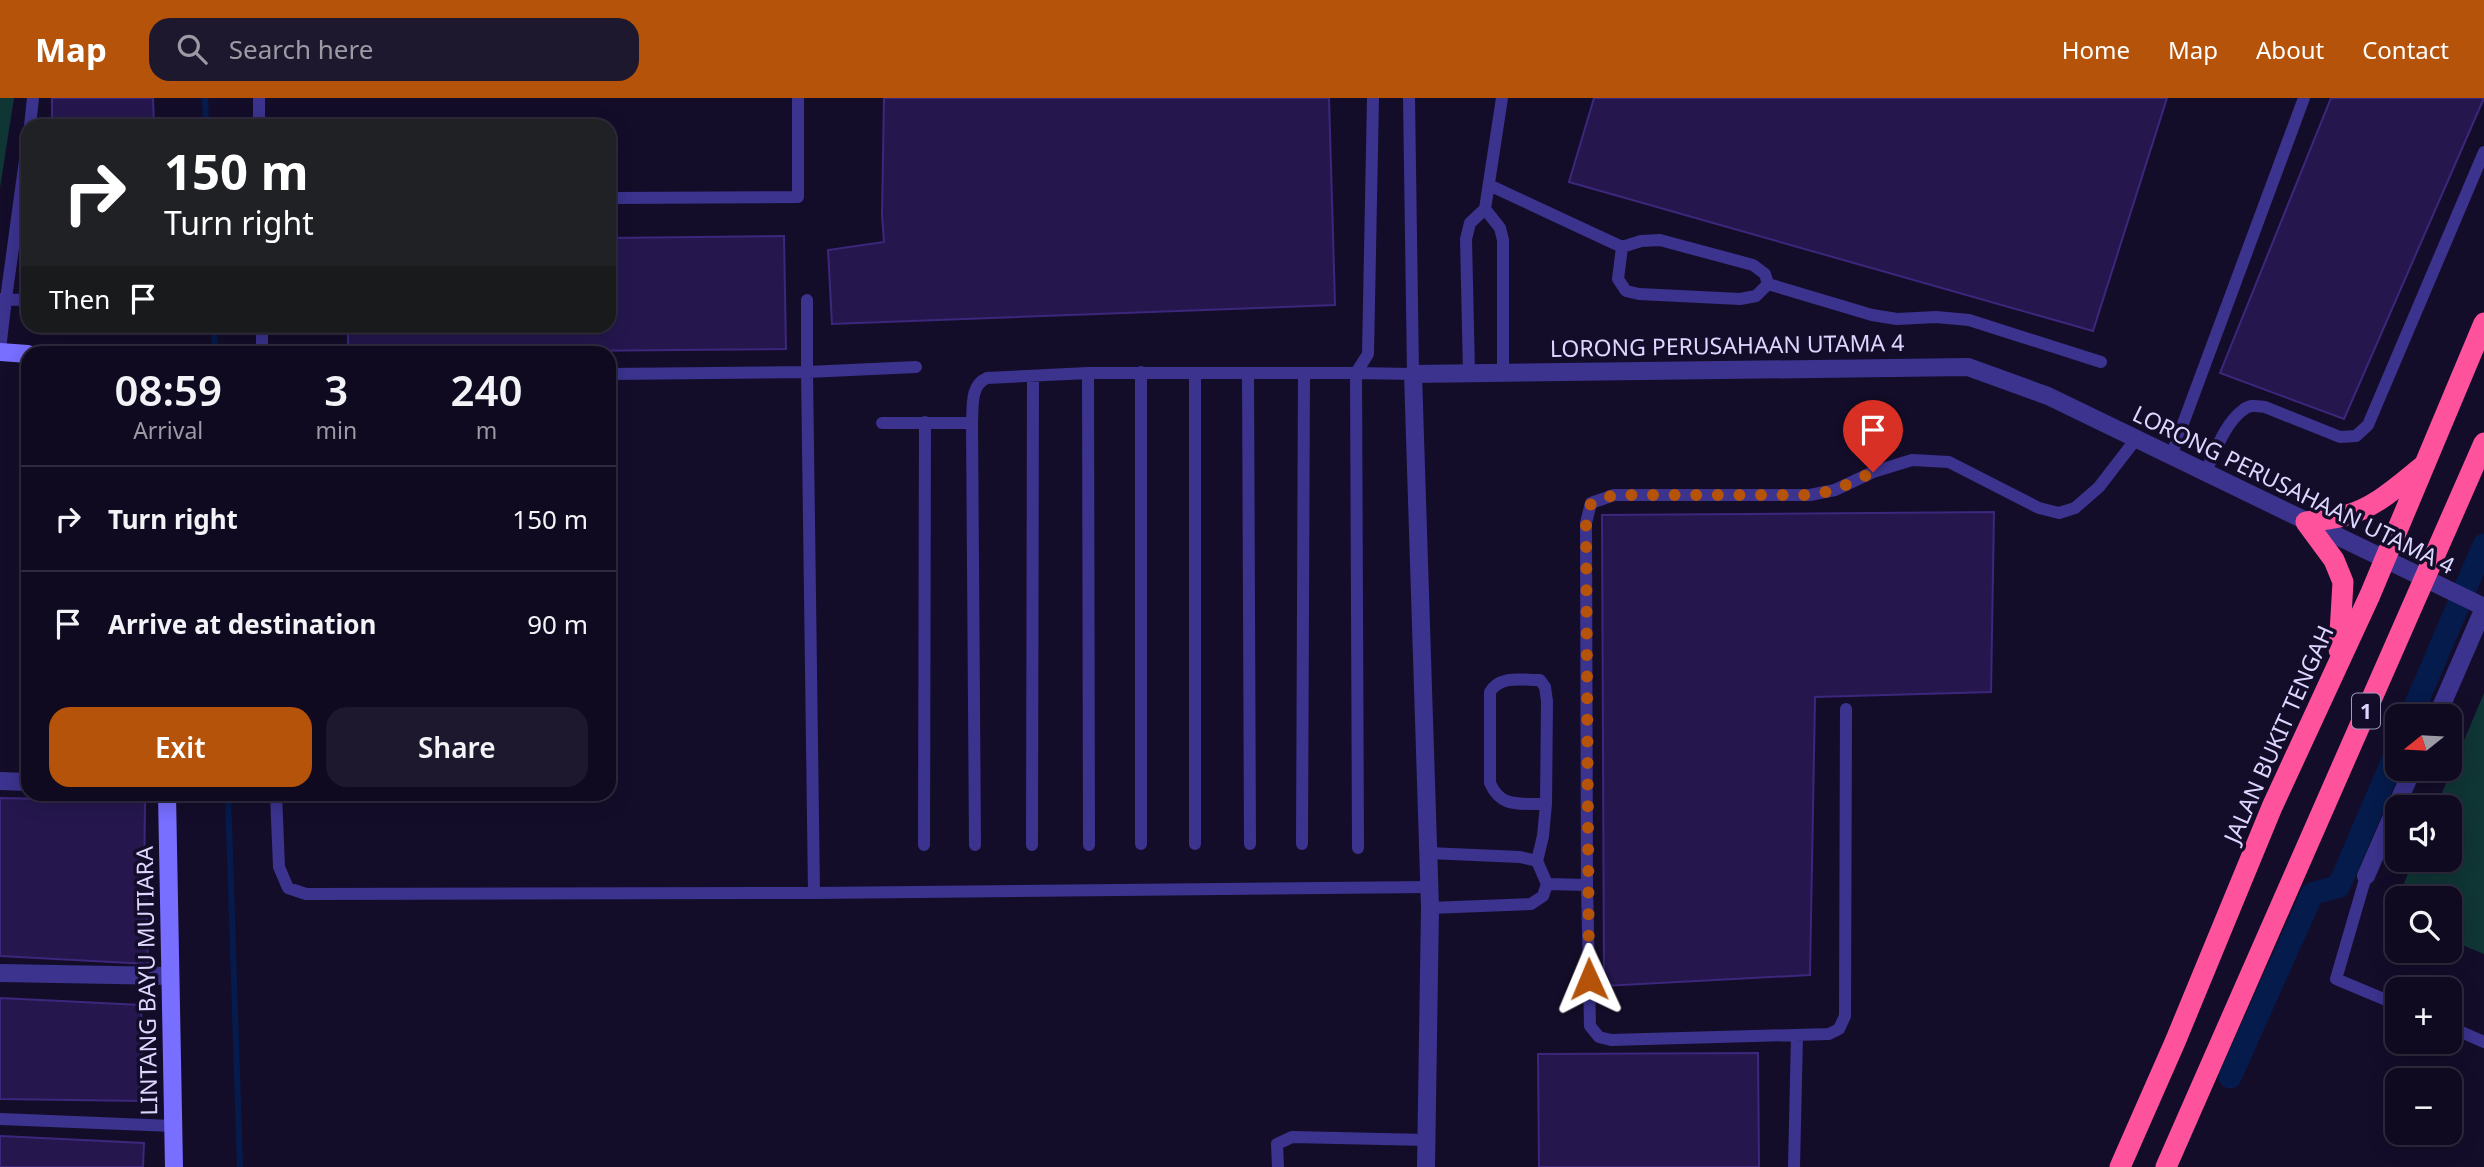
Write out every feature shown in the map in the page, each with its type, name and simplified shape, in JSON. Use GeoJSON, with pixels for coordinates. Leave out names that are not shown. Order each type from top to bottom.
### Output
{"type":"FeatureCollection","features":[{"type":"Feature","properties":{"kind":"highway","name":"JALAN BUKIT TENGAH"},"geometry":{"type":"LineString","coordinates":[[2120,1167],[2272,807],[2385,560],[2484,323]]}},
{"type":"Feature","properties":{"kind":"highway","name":"1"},"geometry":{"type":"LineString","coordinates":[[2173,1163],[2484,443]]}},
{"type":"Feature","properties":{"kind":"highway"},"geometry":{"type":"LineString","coordinates":[[2337,666],[2343,582],[2334,559],[2306,522],[2343,516],[2365,508],[2386,496],[2425,464]]}},
{"type":"Feature","properties":{"kind":"street"},"geometry":{"type":"LineString","coordinates":[[0,351],[21,353]]}},
{"type":"Feature","properties":{"kind":"street","name":"LORONG PERUSAHAAN UTAMA 4"},"geometry":{"type":"LineString","coordinates":[[1413,374],[1968,367],[2048,397],[2478,605]]}},
{"type":"Feature","properties":{"kind":"street"},"geometry":{"type":"LineString","coordinates":[[1413,374],[1430,908],[1426,1167]]}},
{"type":"Feature","properties":{"kind":"street"},"geometry":{"type":"LineString","coordinates":[[2441,704],[2478,605]]}},
{"type":"Feature","properties":{"kind":"street"},"geometry":{"type":"LineString","coordinates":[[0,781],[21,782]]}},
{"type":"Feature","properties":{"kind":"street"},"geometry":{"type":"LineString","coordinates":[[2366,876],[2407,781]]}},
{"type":"Feature","properties":{"kind":"street","name":"LINTANG BAYU MUTIARA"},"geometry":{"type":"LineString","coordinates":[[167,801],[174,1167]]}},
{"type":"Feature","properties":{"kind":"street"},"geometry":{"type":"LineString","coordinates":[[0,973],[170,976]]}},
{"type":"Feature","properties":{"kind":"lane"},"geometry":{"type":"LineString","coordinates":[[31,119],[33,98]]}},
{"type":"Feature","properties":{"kind":"lane"},"geometry":{"type":"LineString","coordinates":[[259,98],[259,119]]}},
{"type":"Feature","properties":{"kind":"lane"},"geometry":{"type":"LineString","coordinates":[[616,198],[798,197],[798,98]]}},
{"type":"Feature","properties":{"kind":"lane"},"geometry":{"type":"LineString","coordinates":[[1358,848],[1356,373],[1368,354],[1373,98]]}},
{"type":"Feature","properties":{"kind":"lane"},"geometry":{"type":"LineString","coordinates":[[975,845],[972,423],[975,387],[979,381],[987,378],[1088,373],[1413,374],[1409,98]]}},
{"type":"Feature","properties":{"kind":"lane"},"geometry":{"type":"LineString","coordinates":[[1469,373],[1466,239],[1470,223],[1485,209],[1502,98]]}},
{"type":"Feature","properties":{"kind":"lane"},"geometry":{"type":"LineString","coordinates":[[2171,456],[2304,98]]}},
{"type":"Feature","properties":{"kind":"lane"},"geometry":{"type":"LineString","coordinates":[[2205,472],[2228,428],[2242,410],[2252,405],[2264,407],[2340,437],[2356,436],[2368,425],[2484,152]]}},
{"type":"Feature","properties":{"kind":"lane"},"geometry":{"type":"LineString","coordinates":[[0,351],[3,299],[21,183]]}},
{"type":"Feature","properties":{"kind":"lane"},"geometry":{"type":"LineString","coordinates":[[1489,185],[1622,247],[1642,241],[1660,240],[1753,265],[1765,274],[1768,284]]}},
{"type":"Feature","properties":{"kind":"lane"},"geometry":{"type":"LineString","coordinates":[[1485,209],[1500,228],[1503,240],[1503,373]]}},
{"type":"Feature","properties":{"kind":"lane"},"geometry":{"type":"LineString","coordinates":[[1622,247],[1618,279],[1626,291],[1740,299],[1756,296],[1768,284]]}},
{"type":"Feature","properties":{"kind":"lane"},"geometry":{"type":"LineString","coordinates":[[1768,284],[1872,315],[1897,319],[1936,317],[1969,320],[2101,362]]}},
{"type":"Feature","properties":{"kind":"lane"},"geometry":{"type":"LineString","coordinates":[[3,299],[21,300]]}},
{"type":"Feature","properties":{"kind":"lane"},"geometry":{"type":"LineString","coordinates":[[807,300],[814,893]]}},
{"type":"Feature","properties":{"kind":"lane"},"geometry":{"type":"LineString","coordinates":[[616,374],[807,372],[916,367]]}},
{"type":"Feature","properties":{"kind":"lane"},"geometry":{"type":"LineString","coordinates":[[1140,372],[1141,844]]}},
{"type":"Feature","properties":{"kind":"lane"},"geometry":{"type":"LineString","coordinates":[[1088,373],[1089,845]]}},
{"type":"Feature","properties":{"kind":"lane"},"geometry":{"type":"LineString","coordinates":[[1195,373],[1195,844]]}},
{"type":"Feature","properties":{"kind":"lane"},"geometry":{"type":"LineString","coordinates":[[1248,373],[1250,844]]}},
{"type":"Feature","properties":{"kind":"lane"},"geometry":{"type":"LineString","coordinates":[[1302,844],[1304,373]]}},
{"type":"Feature","properties":{"kind":"lane"},"geometry":{"type":"LineString","coordinates":[[1032,845],[1033,376]]}},
{"type":"Feature","properties":{"kind":"lane"},"geometry":{"type":"LineString","coordinates":[[924,845],[925,422]]}},
{"type":"Feature","properties":{"kind":"lane"},"geometry":{"type":"LineString","coordinates":[[883,423],[972,423]]}},
{"type":"Feature","properties":{"kind":"lane"},"geometry":{"type":"LineString","coordinates":[[1846,709],[1845,1016],[1839,1029],[1829,1034],[1611,1040],[1599,1037],[1590,1026],[1587,885],[1586,523],[1591,503],[1614,495],[1810,495],[1835,490],[1873,472],[1912,460],[1949,462],[2039,508],[2059,513],[2075,508],[2099,487],[2136,439]]}},
{"type":"Feature","properties":{"kind":"lane"},"geometry":{"type":"LineString","coordinates":[[1430,908],[1531,904],[1543,895],[1547,884],[1537,861],[1543,836],[1545,804],[1545,687],[1540,680],[1505,680],[1495,684],[1490,692],[1490,783],[1494,793],[1505,802],[1545,804]]}},
{"type":"Feature","properties":{"kind":"lane"},"geometry":{"type":"LineString","coordinates":[[276,801],[279,867],[288,888],[306,894],[814,893],[1429,870],[1520,857],[1537,861]]}},
{"type":"Feature","properties":{"kind":"lane"},"geometry":{"type":"LineString","coordinates":[[2366,876],[2336,979],[2385,1000]]}},
{"type":"Feature","properties":{"kind":"lane"},"geometry":{"type":"LineString","coordinates":[[1547,884],[1587,885]]}},
{"type":"Feature","properties":{"kind":"lane"},"geometry":{"type":"LineString","coordinates":[[2462,1032],[2484,1042]]}},
{"type":"Feature","properties":{"kind":"lane"},"geometry":{"type":"LineString","coordinates":[[1794,1167],[1797,1035]]}},
{"type":"Feature","properties":{"kind":"lane"},"geometry":{"type":"LineString","coordinates":[[0,1119],[173,1126]]}},
{"type":"Feature","properties":{"kind":"lane"},"geometry":{"type":"LineString","coordinates":[[1278,1167],[1277,1144],[1292,1137],[1427,1139]]}},
{"type":"Feature","properties":{"kind":"green space"},"geometry":{"type":"Polygon","coordinates":[[[0,98],[14,98],[0,188],[0,98]]]}},
{"type":"Feature","properties":{"kind":"green space"},"geometry":{"type":"Polygon","coordinates":[[[2484,693],[2484,954],[2462,945],[2462,886],[2403,886],[2409,872],[2462,872],[2462,795],[2441,795],[2447,781],[2462,781],[2462,745],[2484,693]]]}},
{"type":"Feature","properties":{"kind":"building"},"geometry":{"type":"Polygon","coordinates":[[[52,98],[153,98],[154,119],[52,119],[52,98]]]}},
{"type":"Feature","properties":{"kind":"building"},"geometry":{"type":"Polygon","coordinates":[[[884,98],[1329,98],[1335,305],[832,324],[828,250],[884,242],[884,98]]]}},
{"type":"Feature","properties":{"kind":"building"},"geometry":{"type":"Polygon","coordinates":[[[1594,98],[2167,98],[2093,331],[1569,182],[1594,98]]]}},
{"type":"Feature","properties":{"kind":"building"},"geometry":{"type":"Polygon","coordinates":[[[2331,98],[2484,98],[2344,419],[2220,373],[2331,98]]]}},
{"type":"Feature","properties":{"kind":"building"},"geometry":{"type":"Polygon","coordinates":[[[784,236],[786,349],[616,351],[616,346],[348,346],[348,333],[616,333],[616,238],[784,236]]]}},
{"type":"Feature","properties":{"kind":"building"},"geometry":{"type":"Polygon","coordinates":[[[1994,512],[1991,692],[1815,697],[1810,975],[1604,986],[1602,515],[1994,512]]]}},
{"type":"Feature","properties":{"kind":"building"},"geometry":{"type":"Polygon","coordinates":[[[0,798],[21,798],[21,801],[145,801],[144,892],[148,964],[0,956],[0,798]]]}},
{"type":"Feature","properties":{"kind":"building"},"geometry":{"type":"Polygon","coordinates":[[[0,998],[141,1005],[143,1101],[0,1099],[0,998]]]}},
{"type":"Feature","properties":{"kind":"building"},"geometry":{"type":"Polygon","coordinates":[[[1758,1053],[1759,1167],[1539,1167],[1538,1054],[1758,1053]]]}},
{"type":"Feature","properties":{"kind":"building"},"geometry":{"type":"Polygon","coordinates":[[[0,1136],[144,1143],[143,1167],[0,1167],[0,1136]]]}},
{"type":"Feature","properties":{"kind":"waterway"},"geometry":{"type":"LineString","coordinates":[[205,98],[206,119]]}},
{"type":"Feature","properties":{"kind":"waterway"},"geometry":{"type":"LineString","coordinates":[[214,333],[215,346]]}},
{"type":"Feature","properties":{"kind":"waterway"},"geometry":{"type":"LineString","coordinates":[[2416,704],[2484,545]]}},
{"type":"Feature","properties":{"kind":"waterway"},"geometry":{"type":"LineString","coordinates":[[2230,1077],[2312,894],[2339,886],[2385,778]]}},
{"type":"Feature","properties":{"kind":"waterway"},"geometry":{"type":"LineString","coordinates":[[228,801],[240,1167]]}},
{"type":"Feature","properties":{"kind":"route"},"geometry":{"type":"LineString","coordinates":[[1589,979],[1586,523],[1591,503],[1614,495],[1810,495],[1835,490],[1873,472]]}}]}
